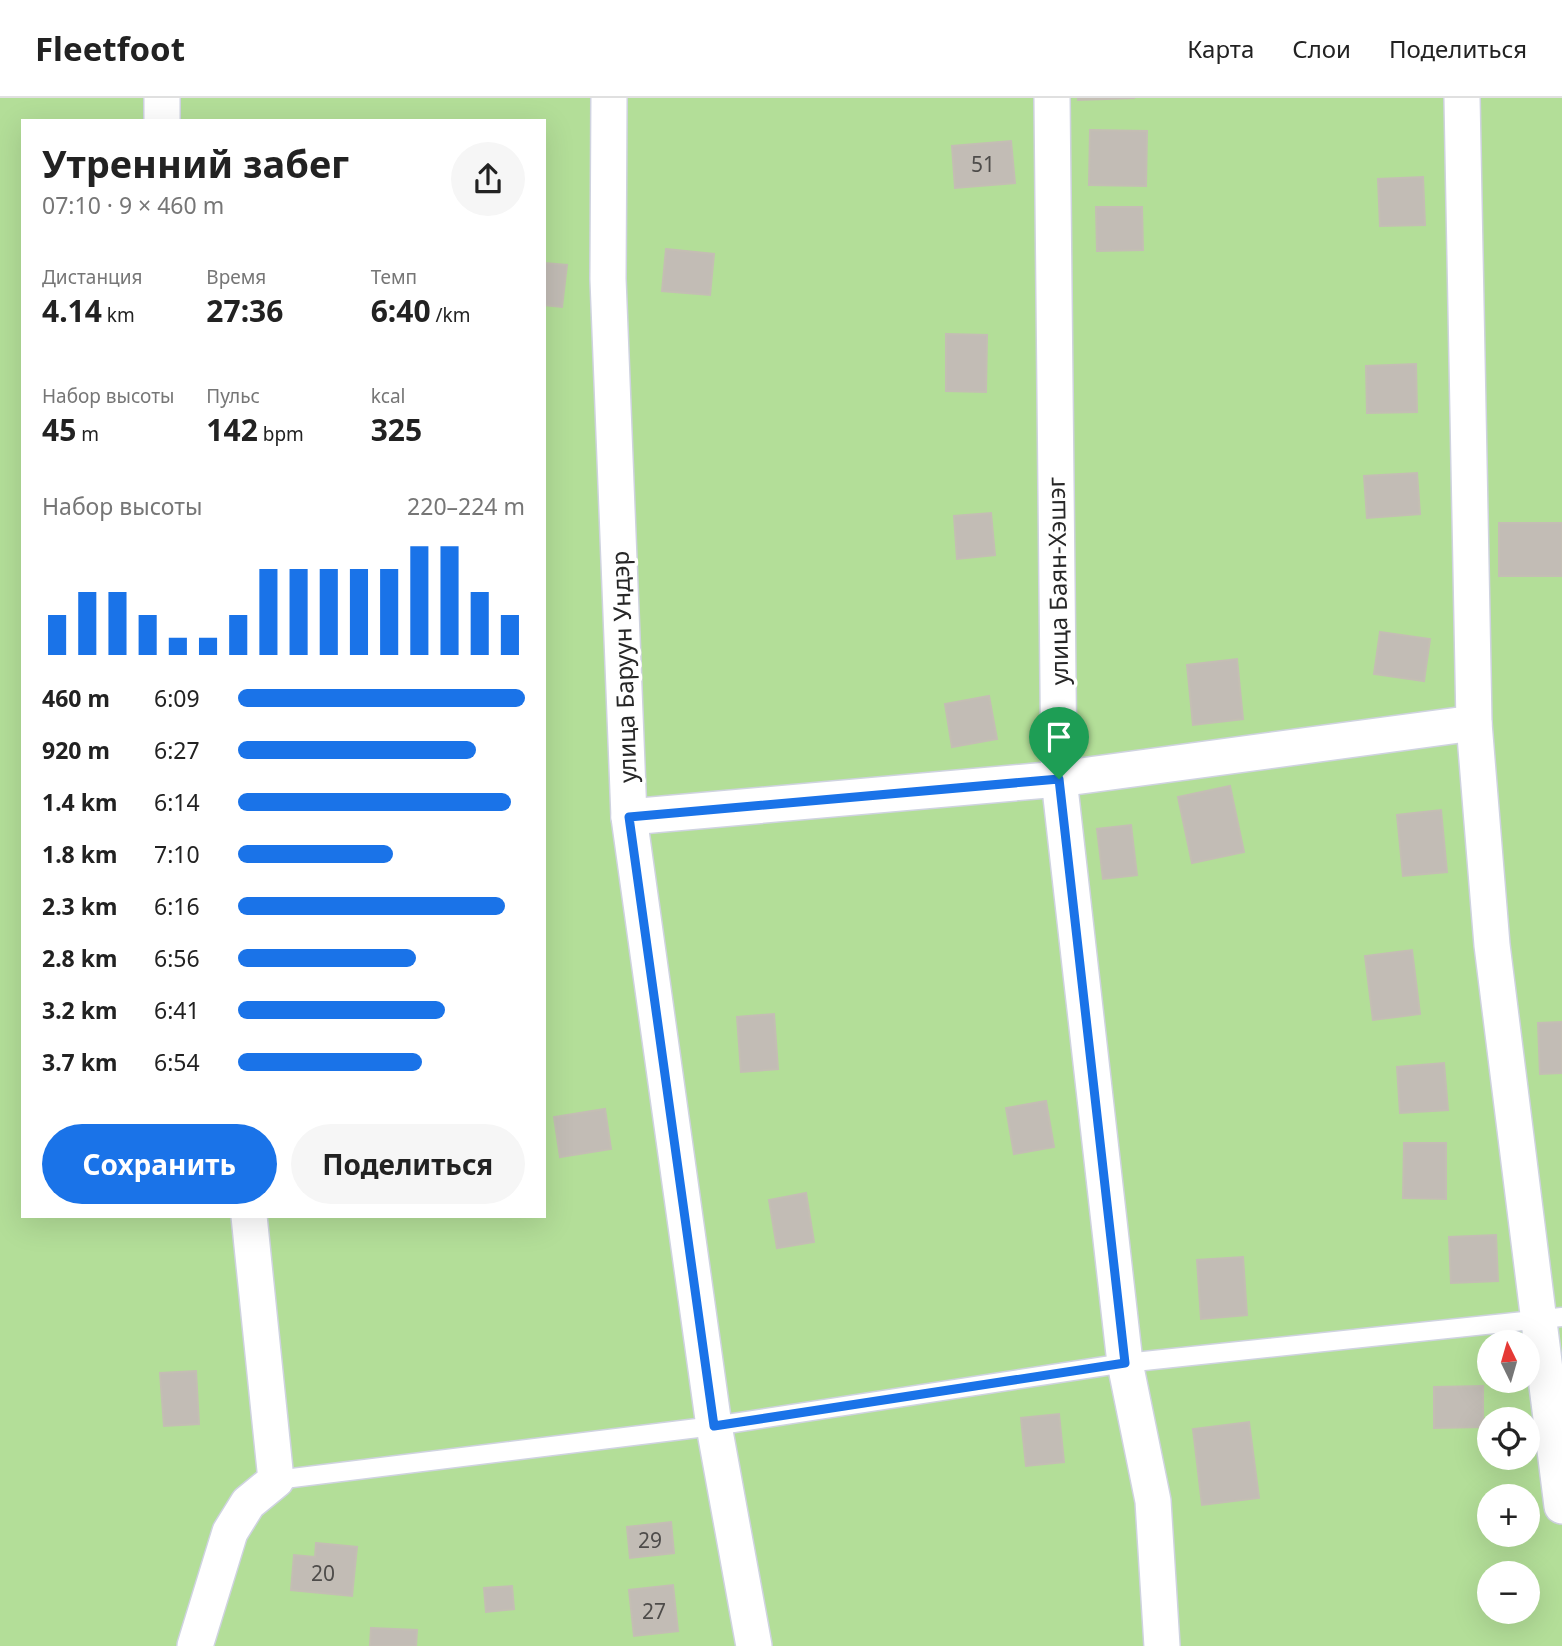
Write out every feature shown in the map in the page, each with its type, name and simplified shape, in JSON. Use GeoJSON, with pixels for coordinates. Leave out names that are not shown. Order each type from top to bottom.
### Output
{"type":"FeatureCollection","features":[{"type":"Feature","properties":{"kind":"street"},"geometry":{"type":"LineString","coordinates":[[162,98],[162,119]]}},
{"type":"Feature","properties":{"kind":"street","name":"улица Баруун Ундэр"},"geometry":{"type":"LineString","coordinates":[[609,98],[608,279],[629,817],[714,1426],[754,1646]]}},
{"type":"Feature","properties":{"kind":"street","name":"улица Баян-Хэшэг"},"geometry":{"type":"LineString","coordinates":[[1052,98],[1059,779],[1125,1363],[1153,1501],[1162,1646]]}},
{"type":"Feature","properties":{"kind":"street"},"geometry":{"type":"LineString","coordinates":[[1462,98],[1474,723],[1492,945],[1551,1318],[1562,1506]]}},
{"type":"Feature","properties":{"kind":"street"},"geometry":{"type":"LineString","coordinates":[[629,817],[1059,779],[1474,723]]}},
{"type":"Feature","properties":{"kind":"street"},"geometry":{"type":"LineString","coordinates":[[195,1646],[230,1532],[248,1503],[276,1480],[249,1218]]}},
{"type":"Feature","properties":{"kind":"lane"},"geometry":{"type":"LineString","coordinates":[[276,1480],[714,1426],[1125,1363],[1551,1318]]}},
{"type":"Feature","properties":{"kind":"green space"},"geometry":{"type":"Polygon","coordinates":[[[0,98],[1562,98],[1562,1646],[0,1646],[0,98]]]}},
{"type":"Feature","properties":{"kind":"building"},"geometry":{"type":"Polygon","coordinates":[[[1078,98],[1135,98],[1078,100],[1078,98]]]}},
{"type":"Feature","properties":{"kind":"building"},"geometry":{"type":"Polygon","coordinates":[[[1090,130],[1147,131],[1146,186],[1089,185],[1090,130]]]}},
{"type":"Feature","properties":{"kind":"building"},"geometry":{"type":"Polygon","coordinates":[[[1011,141],[1015,183],[955,188],[952,146],[1011,141]]]}},
{"type":"Feature","properties":{"kind":"building"},"geometry":{"type":"Polygon","coordinates":[[[1423,177],[1425,225],[1380,226],[1378,179],[1423,177]]]}},
{"type":"Feature","properties":{"kind":"building"},"geometry":{"type":"Polygon","coordinates":[[[1096,207],[1142,207],[1143,250],[1097,251],[1096,207]]]}},
{"type":"Feature","properties":{"kind":"building"},"geometry":{"type":"Polygon","coordinates":[[[666,249],[714,254],[710,295],[662,291],[666,249]]]}},
{"type":"Feature","properties":{"kind":"building"},"geometry":{"type":"Polygon","coordinates":[[[546,263],[567,265],[562,307],[546,305],[546,263]]]}},
{"type":"Feature","properties":{"kind":"building"},"geometry":{"type":"Polygon","coordinates":[[[946,334],[987,335],[986,392],[946,391],[946,334]]]}},
{"type":"Feature","properties":{"kind":"building"},"geometry":{"type":"Polygon","coordinates":[[[1416,364],[1417,412],[1367,413],[1366,366],[1416,364]]]}},
{"type":"Feature","properties":{"kind":"building"},"geometry":{"type":"Polygon","coordinates":[[[1417,473],[1420,514],[1367,518],[1364,476],[1417,473]]]}},
{"type":"Feature","properties":{"kind":"building"},"geometry":{"type":"Polygon","coordinates":[[[991,513],[995,555],[957,559],[954,516],[991,513]]]}},
{"type":"Feature","properties":{"kind":"building"},"geometry":{"type":"Polygon","coordinates":[[[1499,523],[1562,523],[1562,576],[1499,576],[1499,523]]]}},
{"type":"Feature","properties":{"kind":"building"},"geometry":{"type":"Polygon","coordinates":[[[1380,632],[1430,639],[1424,681],[1374,674],[1380,632]]]}},
{"type":"Feature","properties":{"kind":"building"},"geometry":{"type":"Polygon","coordinates":[[[1237,659],[1243,719],[1193,725],[1187,665],[1237,659]]]}},
{"type":"Feature","properties":{"kind":"building"},"geometry":{"type":"Polygon","coordinates":[[[989,696],[997,739],[952,747],[945,704],[989,696]]]}},
{"type":"Feature","properties":{"kind":"building"},"geometry":{"type":"Polygon","coordinates":[[[1230,786],[1244,852],[1192,863],[1178,797],[1230,786]]]}},
{"type":"Feature","properties":{"kind":"building"},"geometry":{"type":"Polygon","coordinates":[[[1441,810],[1447,872],[1403,876],[1397,815],[1441,810]]]}},
{"type":"Feature","properties":{"kind":"building"},"geometry":{"type":"Polygon","coordinates":[[[1131,825],[1137,875],[1103,879],[1097,829],[1131,825]]]}},
{"type":"Feature","properties":{"kind":"building"},"geometry":{"type":"Polygon","coordinates":[[[1412,950],[1420,1014],[1373,1020],[1365,956],[1412,950]]]}},
{"type":"Feature","properties":{"kind":"building"},"geometry":{"type":"Polygon","coordinates":[[[774,1014],[778,1069],[741,1072],[737,1017],[774,1014]]]}},
{"type":"Feature","properties":{"kind":"building"},"geometry":{"type":"Polygon","coordinates":[[[1562,1022],[1562,1073],[1540,1074],[1538,1023],[1562,1022]]]}},
{"type":"Feature","properties":{"kind":"building"},"geometry":{"type":"Polygon","coordinates":[[[1444,1063],[1448,1110],[1400,1113],[1397,1067],[1444,1063]]]}},
{"type":"Feature","properties":{"kind":"building"},"geometry":{"type":"Polygon","coordinates":[[[1046,1101],[1054,1147],[1014,1154],[1006,1108],[1046,1101]]]}},
{"type":"Feature","properties":{"kind":"building"},"geometry":{"type":"Polygon","coordinates":[[[605,1109],[611,1149],[560,1157],[554,1117],[605,1109]]]}},
{"type":"Feature","properties":{"kind":"building"},"geometry":{"type":"Polygon","coordinates":[[[1404,1143],[1446,1143],[1446,1199],[1403,1198],[1404,1143]]]}},
{"type":"Feature","properties":{"kind":"building"},"geometry":{"type":"Polygon","coordinates":[[[806,1193],[814,1242],[777,1248],[769,1200],[806,1193]]]}},
{"type":"Feature","properties":{"kind":"building"},"geometry":{"type":"Polygon","coordinates":[[[1496,1235],[1498,1281],[1451,1283],[1449,1237],[1496,1235]]]}},
{"type":"Feature","properties":{"kind":"building"},"geometry":{"type":"Polygon","coordinates":[[[1243,1257],[1247,1315],[1201,1319],[1197,1260],[1243,1257]]]}},
{"type":"Feature","properties":{"kind":"building"},"geometry":{"type":"Polygon","coordinates":[[[196,1371],[199,1424],[164,1426],[160,1373],[196,1371]]]}},
{"type":"Feature","properties":{"kind":"building"},"geometry":{"type":"Polygon","coordinates":[[[1477,1386],[1477,1393],[1483,1393],[1483,1407],[1477,1407],[1477,1427],[1434,1428],[1434,1387],[1477,1386]]]}},
{"type":"Feature","properties":{"kind":"building"},"geometry":{"type":"Polygon","coordinates":[[[1059,1414],[1064,1462],[1026,1466],[1021,1418],[1059,1414]]]}},
{"type":"Feature","properties":{"kind":"building"},"geometry":{"type":"Polygon","coordinates":[[[1249,1422],[1259,1498],[1202,1505],[1193,1429],[1249,1422]]]}},
{"type":"Feature","properties":{"kind":"building"},"geometry":{"type":"Polygon","coordinates":[[[671,1522],[674,1553],[630,1558],[627,1527],[671,1522]]]}},
{"type":"Feature","properties":{"kind":"building"},"geometry":{"type":"Polygon","coordinates":[[[316,1543],[357,1547],[352,1596],[291,1590],[294,1555],[315,1557],[316,1543]]]}},
{"type":"Feature","properties":{"kind":"building"},"geometry":{"type":"Polygon","coordinates":[[[673,1585],[678,1631],[634,1636],[629,1590],[673,1585]]]}},
{"type":"Feature","properties":{"kind":"building"},"geometry":{"type":"Polygon","coordinates":[[[512,1586],[514,1609],[486,1612],[484,1588],[512,1586]]]}},
{"type":"Feature","properties":{"kind":"building"},"geometry":{"type":"Polygon","coordinates":[[[371,1628],[417,1630],[416,1646],[370,1646],[371,1628]]]}},
{"type":"Feature","properties":{"kind":"route"},"geometry":{"type":"LineString","coordinates":[[1059,779],[1125,1363],[714,1426],[629,817],[1059,779]]}}]}
